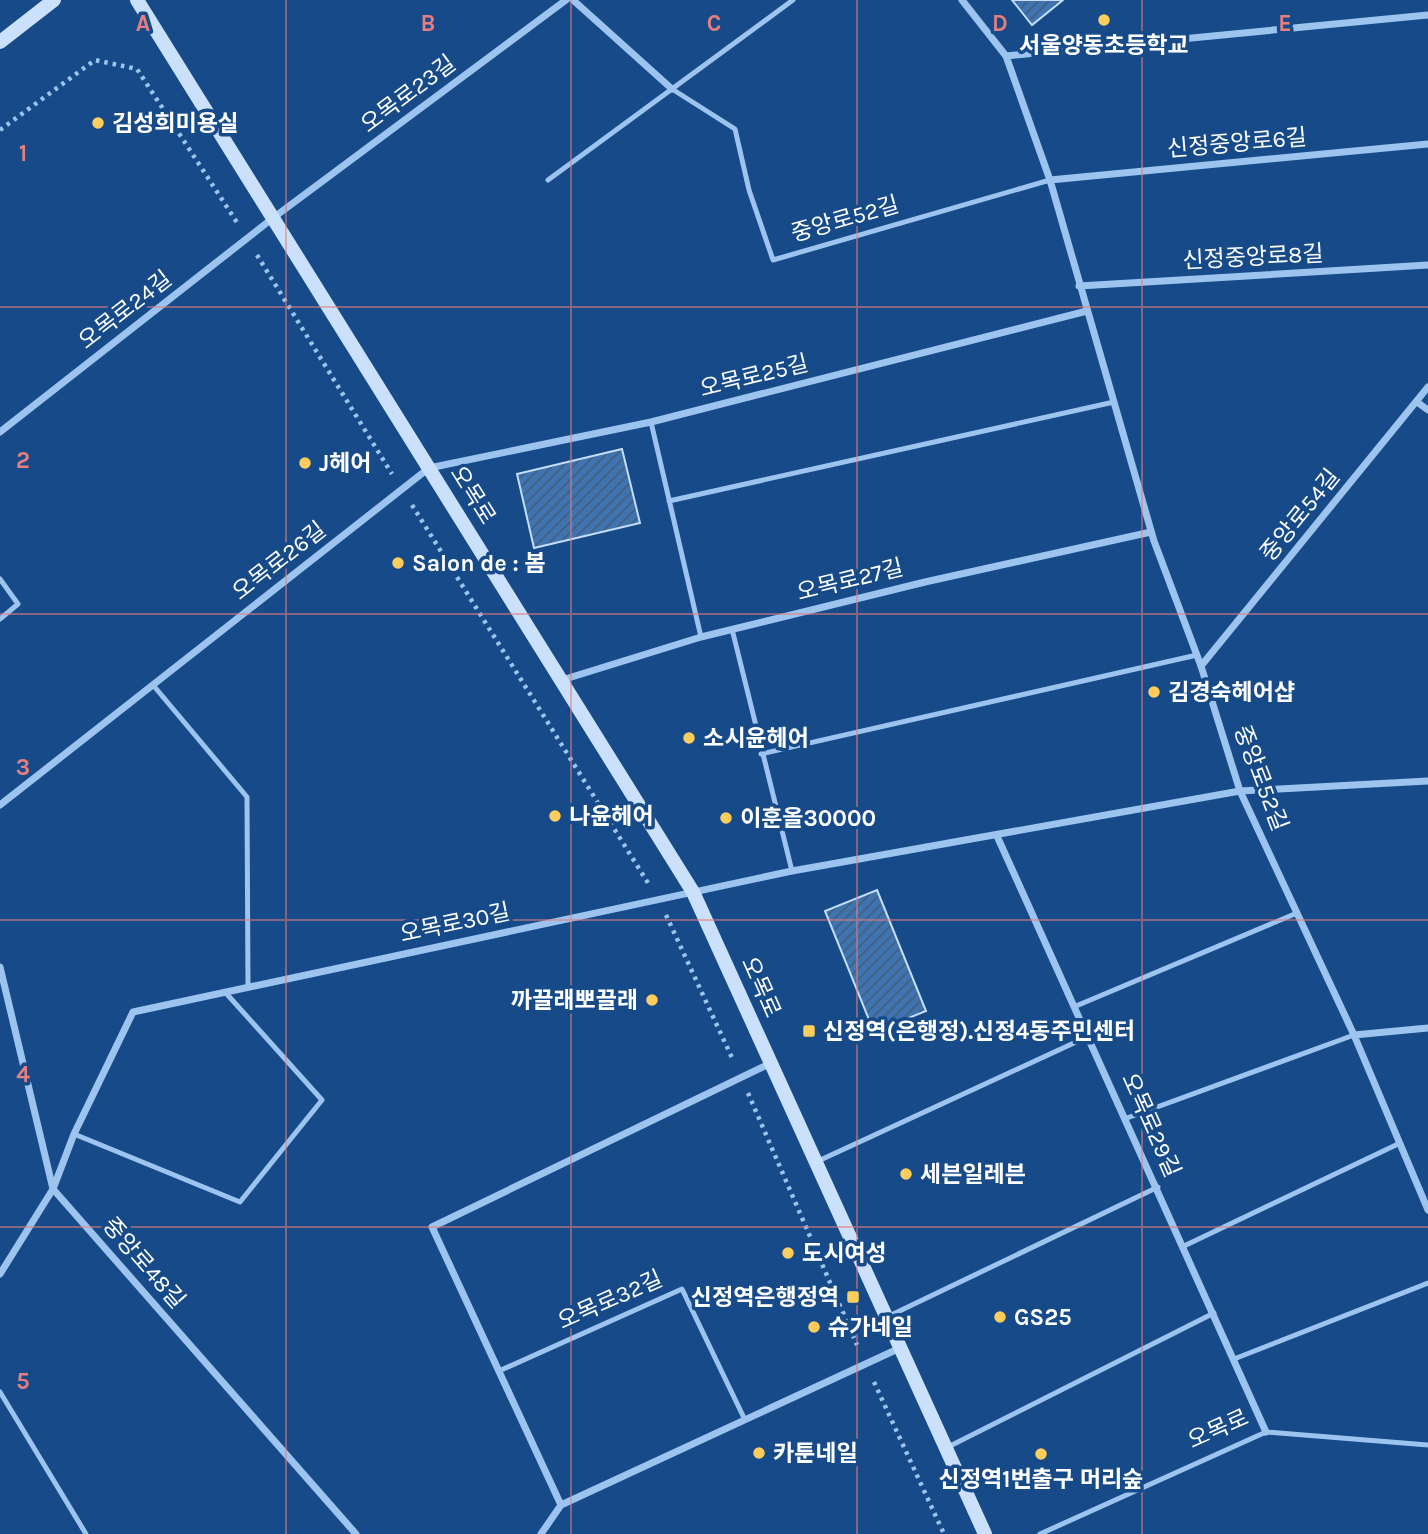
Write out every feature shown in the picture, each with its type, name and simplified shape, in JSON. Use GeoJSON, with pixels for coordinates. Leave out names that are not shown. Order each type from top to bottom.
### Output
{"type":"FeatureCollection","features":[{"type":"Feature","properties":{"kind":"main road"},"geometry":{"type":"LineString","coordinates":[[0,42],[54,0]]}},
{"type":"Feature","properties":{"kind":"main road","name":"오목로"},"geometry":{"type":"LineString","coordinates":[[137,0],[693,892],[985,1534]]}},
{"type":"Feature","properties":{"kind":"street","name":"오목로23길"},"geometry":{"type":"LineString","coordinates":[[273,218],[566,0]]}},
{"type":"Feature","properties":{"kind":"street"},"geometry":{"type":"LineString","coordinates":[[573,0],[672,89]]}},
{"type":"Feature","properties":{"kind":"street","name":"중앙로52길"},"geometry":{"type":"LineString","coordinates":[[962,0],[1006,56],[1050,180],[1151,532],[1197,654],[1240,791],[1354,1035],[1428,1210]]}},
{"type":"Feature","properties":{"kind":"street"},"geometry":{"type":"LineString","coordinates":[[1006,56],[1428,15]]}},
{"type":"Feature","properties":{"kind":"street","name":"신정중앙로6길"},"geometry":{"type":"LineString","coordinates":[[1050,180],[1428,144]]}},
{"type":"Feature","properties":{"kind":"street","name":"오목로24길"},"geometry":{"type":"LineString","coordinates":[[0,432],[273,218]]}},
{"type":"Feature","properties":{"kind":"street","name":"신정중앙로8길"},"geometry":{"type":"LineString","coordinates":[[1079,286],[1428,265]]}},
{"type":"Feature","properties":{"kind":"street","name":"오목로25길"},"geometry":{"type":"LineString","coordinates":[[429,468],[651,422],[1087,311]]}},
{"type":"Feature","properties":{"kind":"street","name":"중앙로54길"},"geometry":{"type":"LineString","coordinates":[[1201,666],[1428,387]]}},
{"type":"Feature","properties":{"kind":"street"},"geometry":{"type":"LineString","coordinates":[[1417,402],[1428,410]]}},
{"type":"Feature","properties":{"kind":"street","name":"오목로26길"},"geometry":{"type":"LineString","coordinates":[[0,805],[429,468]]}},
{"type":"Feature","properties":{"kind":"street","name":"오목로27길"},"geometry":{"type":"LineString","coordinates":[[562,680],[732,629],[925,582],[1151,532]]}},
{"type":"Feature","properties":{"kind":"street"},"geometry":{"type":"LineString","coordinates":[[693,892],[792,871],[1240,791],[1428,781]]}},
{"type":"Feature","properties":{"kind":"street","name":"오목로29길"},"geometry":{"type":"LineString","coordinates":[[997,836],[1127,1118],[1266,1432]]}},
{"type":"Feature","properties":{"kind":"street","name":"오목로30길"},"geometry":{"type":"LineString","coordinates":[[0,1274],[53,1189],[74,1134],[133,1012],[693,892]]}},
{"type":"Feature","properties":{"kind":"street","name":"중앙로48길"},"geometry":{"type":"LineString","coordinates":[[0,967],[53,1189],[356,1534]]}},
{"type":"Feature","properties":{"kind":"street"},"geometry":{"type":"LineString","coordinates":[[1354,1035],[1428,1028]]}},
{"type":"Feature","properties":{"kind":"street"},"geometry":{"type":"LineString","coordinates":[[561,1505],[432,1227],[771,1063]]}},
{"type":"Feature","properties":{"kind":"street"},"geometry":{"type":"LineString","coordinates":[[541,1534],[561,1505],[900,1347]]}},
{"type":"Feature","properties":{"kind":"lane"},"geometry":{"type":"LineString","coordinates":[[548,180],[793,0]]}},
{"type":"Feature","properties":{"kind":"lane","name":"중앙로52길"},"geometry":{"type":"LineString","coordinates":[[672,89],[735,129],[749,190],[773,260],[1050,180]]}},
{"type":"Feature","properties":{"kind":"lane"},"geometry":{"type":"LineString","coordinates":[[669,501],[1114,402]]}},
{"type":"Feature","properties":{"kind":"lane"},"geometry":{"type":"LineString","coordinates":[[651,422],[701,637]]}},
{"type":"Feature","properties":{"kind":"lane"},"geometry":{"type":"LineString","coordinates":[[0,579],[18,604],[0,619]]}},
{"type":"Feature","properties":{"kind":"lane"},"geometry":{"type":"LineString","coordinates":[[732,629],[792,871]]}},
{"type":"Feature","properties":{"kind":"lane"},"geometry":{"type":"LineString","coordinates":[[761,754],[1197,654]]}},
{"type":"Feature","properties":{"kind":"lane"},"geometry":{"type":"LineString","coordinates":[[153,685],[247,797],[248,987]]}},
{"type":"Feature","properties":{"kind":"lane"},"geometry":{"type":"LineString","coordinates":[[1076,1006],[1297,913]]}},
{"type":"Feature","properties":{"kind":"lane"},"geometry":{"type":"LineString","coordinates":[[74,1134],[240,1202],[322,1100],[225,992]]}},
{"type":"Feature","properties":{"kind":"lane"},"geometry":{"type":"LineString","coordinates":[[1127,1118],[1354,1035]]}},
{"type":"Feature","properties":{"kind":"lane"},"geometry":{"type":"LineString","coordinates":[[816,1162],[1089,1036]]}},
{"type":"Feature","properties":{"kind":"lane"},"geometry":{"type":"LineString","coordinates":[[1184,1245],[1398,1144]]}},
{"type":"Feature","properties":{"kind":"lane"},"geometry":{"type":"LineString","coordinates":[[887,1317],[1158,1187]]}},
{"type":"Feature","properties":{"kind":"lane"},"geometry":{"type":"LineString","coordinates":[[1234,1359],[1428,1283]]}},
{"type":"Feature","properties":{"kind":"lane","name":"오목로32길"},"geometry":{"type":"LineString","coordinates":[[499,1371],[682,1289],[745,1419]]}},
{"type":"Feature","properties":{"kind":"lane"},"geometry":{"type":"LineString","coordinates":[[946,1448],[1214,1313]]}},
{"type":"Feature","properties":{"kind":"lane"},"geometry":{"type":"LineString","coordinates":[[0,1392],[86,1534]]}},
{"type":"Feature","properties":{"kind":"lane","name":"오목로"},"geometry":{"type":"LineString","coordinates":[[1040,1534],[1266,1432],[1428,1444]]}},
{"type":"Feature","properties":{"kind":"path"},"geometry":{"type":"LineString","coordinates":[[0,130],[95,60],[137,69],[247,238],[658,899],[741,1077],[865,1363],[944,1534]]}},
{"type":"Feature","properties":{"kind":"building"},"geometry":{"type":"Polygon","coordinates":[[[1012,0],[1063,0],[1032,25],[1012,0]]]}},
{"type":"Feature","properties":{"kind":"building"},"geometry":{"type":"Polygon","coordinates":[[[622,449],[640,523],[534,548],[517,474],[622,449]]]}},
{"type":"Feature","properties":{"kind":"building"},"geometry":{"type":"Polygon","coordinates":[[[877,890],[926,1011],[874,1032],[825,911],[877,890]]]}},
{"type":"Feature","properties":{"kind":"place","name":"서울양동초등학교"},"geometry":{"type":"Point","coordinates":[1104,20]}},
{"type":"Feature","properties":{"kind":"place","name":"김성희미용실"},"geometry":{"type":"Point","coordinates":[98,123]}},
{"type":"Feature","properties":{"kind":"place","name":"J헤어"},"geometry":{"type":"Point","coordinates":[305,463]}},
{"type":"Feature","properties":{"kind":"place","name":"Salon de : 봄"},"geometry":{"type":"Point","coordinates":[398,563]}},
{"type":"Feature","properties":{"kind":"place","name":"김경숙헤어샵"},"geometry":{"type":"Point","coordinates":[1154,692]}},
{"type":"Feature","properties":{"kind":"place","name":"소시윤헤어"},"geometry":{"type":"Point","coordinates":[689,738]}},
{"type":"Feature","properties":{"kind":"place","name":"나윤헤어"},"geometry":{"type":"Point","coordinates":[555,816]}},
{"type":"Feature","properties":{"kind":"place","name":"이훈올30000"},"geometry":{"type":"Point","coordinates":[726,818]}},
{"type":"Feature","properties":{"kind":"place","name":"까끌래뽀끌래"},"geometry":{"type":"Point","coordinates":[652,1000]}},
{"type":"Feature","properties":{"kind":"place","name":"신정역(은행정).신정4동주민센터"},"geometry":{"type":"Point","coordinates":[809,1031]}},
{"type":"Feature","properties":{"kind":"place","name":"세븐일레븐"},"geometry":{"type":"Point","coordinates":[906,1174]}},
{"type":"Feature","properties":{"kind":"place","name":"도시여성"},"geometry":{"type":"Point","coordinates":[788,1253]}},
{"type":"Feature","properties":{"kind":"place","name":"신정역은행정역"},"geometry":{"type":"Point","coordinates":[853,1297]}},
{"type":"Feature","properties":{"kind":"place","name":"GS25"},"geometry":{"type":"Point","coordinates":[1000,1317]}},
{"type":"Feature","properties":{"kind":"place","name":"슈가네일"},"geometry":{"type":"Point","coordinates":[814,1327]}},
{"type":"Feature","properties":{"kind":"place","name":"카툰네일"},"geometry":{"type":"Point","coordinates":[759,1453]}},
{"type":"Feature","properties":{"kind":"place","name":"신정역1번출구 머리숲"},"geometry":{"type":"Point","coordinates":[1041,1454]}}]}
